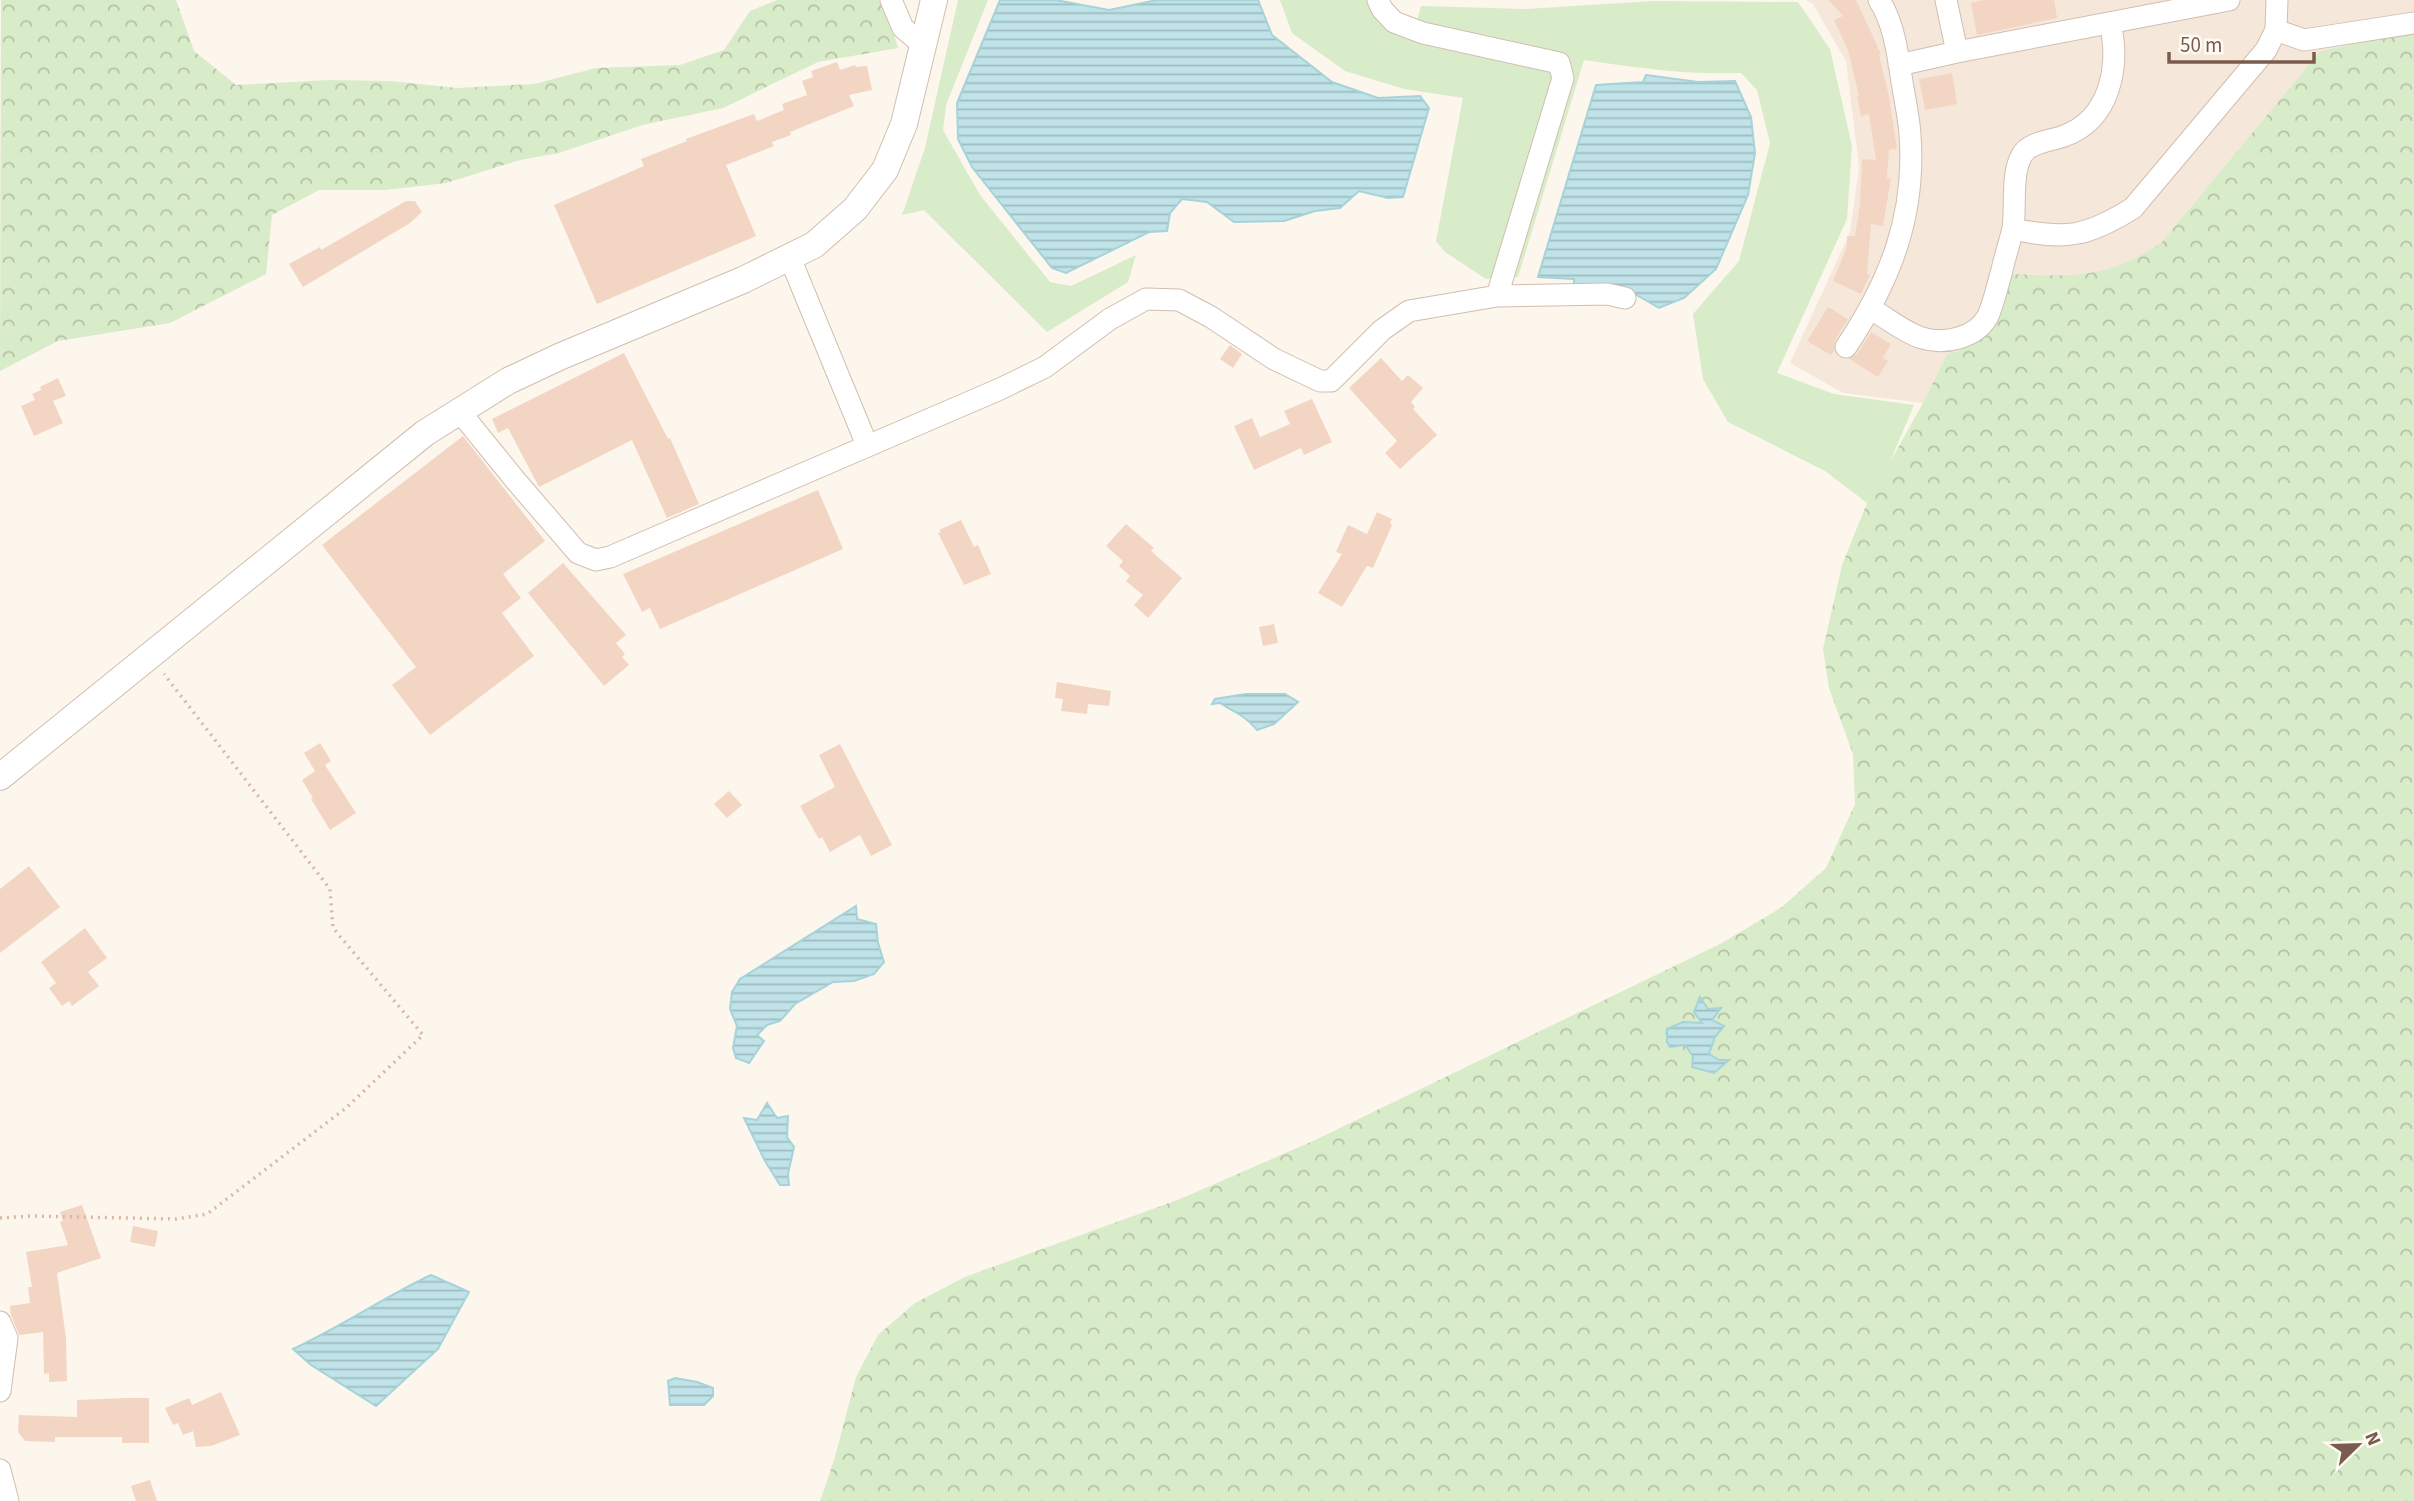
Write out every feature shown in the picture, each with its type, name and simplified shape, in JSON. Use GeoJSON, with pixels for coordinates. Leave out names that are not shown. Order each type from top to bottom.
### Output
{"type":"FeatureCollection","features":[{"type":"Feature","properties":{"kind":"street"},"geometry":{"type":"LineString","coordinates":[[891,0],[903,28],[922,44]]}},
{"type":"Feature","properties":{"kind":"street"},"geometry":{"type":"LineString","coordinates":[[0,777],[425,433],[508,381],[743,280],[814,245],[855,209],[886,170],[904,124],[934,0]]}},
{"type":"Feature","properties":{"kind":"street"},"geometry":{"type":"LineString","coordinates":[[1378,0],[1394,22],[1423,33],[1559,63],[1563,78],[1497,296]]}},
{"type":"Feature","properties":{"kind":"street"},"geometry":{"type":"LineString","coordinates":[[1846,347],[1871,309],[1899,242],[1909,198],[1910,135],[1893,34],[1879,0]]}},
{"type":"Feature","properties":{"kind":"street"},"geometry":{"type":"LineString","coordinates":[[1946,0],[1957,52]]}},
{"type":"Feature","properties":{"kind":"street"},"geometry":{"type":"LineString","coordinates":[[1899,65],[2110,23],[2167,5],[2229,0]]}},
{"type":"Feature","properties":{"kind":"street"},"geometry":{"type":"LineString","coordinates":[[2012,229],[2048,236],[2083,234],[2108,224],[2133,208],[2266,50],[2276,30],[2277,0]]}},
{"type":"Feature","properties":{"kind":"street"},"geometry":{"type":"LineString","coordinates":[[1871,309],[1921,338],[1947,342],[1968,335],[1987,318],[2012,229],[2017,163],[2023,151],[2033,145],[2068,135],[2088,121],[2104,101],[2114,74],[2115,44],[2110,23]]}},
{"type":"Feature","properties":{"kind":"street"},"geometry":{"type":"LineString","coordinates":[[2276,30],[2304,40],[2414,23]]}},
{"type":"Feature","properties":{"kind":"street"},"geometry":{"type":"LineString","coordinates":[[790,258],[867,445]]}},
{"type":"Feature","properties":{"kind":"street"},"geometry":{"type":"LineString","coordinates":[[460,412],[578,553],[596,560],[610,557],[1000,389],[1045,366],[1110,319],[1146,299],[1180,300],[1274,359],[1320,381],[1331,381],[1382,330],[1409,311],[1497,296],[1607,294],[1625,298]]}},
{"type":"Feature","properties":{"kind":"street"},"geometry":{"type":"LineString","coordinates":[[0,1322],[7,1338],[0,1391]]}},
{"type":"Feature","properties":{"kind":"street"},"geometry":{"type":"LineString","coordinates":[[0,1469],[8,1501]]}},
{"type":"Feature","properties":{"kind":"path"},"geometry":{"type":"LineString","coordinates":[[0,1218],[31,1216],[176,1219],[207,1214],[346,1108],[423,1035],[333,928],[330,889],[151,656]]}},
{"type":"Feature","properties":{"kind":"shaded area"},"geometry":{"type":"Polygon","coordinates":[[[1806,0],[2414,0],[2414,31],[2320,51],[2161,243],[2134,260],[2111,270],[2087,274],[2058,277],[2011,274],[1979,338],[1959,351],[1947,354],[1923,403],[1843,393],[1790,363],[1850,232],[1859,167],[1846,61],[1813,4],[1806,0]]]}},
{"type":"Feature","properties":{"kind":"green space"},"geometry":{"type":"Polygon","coordinates":[[[1,0],[176,0],[194,51],[236,85],[328,80],[390,81],[457,88],[534,84],[596,68],[680,65],[724,50],[750,11],[777,0],[881,0],[888,13],[898,48],[818,62],[723,108],[642,125],[559,153],[520,160],[446,183],[385,190],[319,190],[272,215],[266,274],[170,323],[58,341],[0,371],[1,0]]]}},
{"type":"Feature","properties":{"kind":"green space"},"geometry":{"type":"Polygon","coordinates":[[[958,0],[988,0],[946,105],[943,130],[980,195],[1050,282],[1071,286],[1136,255],[1128,282],[1047,332],[924,210],[902,215],[925,148],[958,0]]]}},
{"type":"Feature","properties":{"kind":"green space"},"geometry":{"type":"Polygon","coordinates":[[[1280,0],[1372,0],[1413,36],[1421,6],[1526,9],[1654,1],[1798,2],[1830,49],[1852,146],[1847,219],[1777,373],[1834,394],[1914,405],[1887,469],[1867,503],[1825,471],[1728,422],[1703,379],[1693,314],[1739,261],[1770,143],[1757,90],[1741,73],[1682,72],[1584,60],[1518,277],[1486,279],[1445,252],[1436,241],[1463,98],[1404,89],[1345,71],[1292,33],[1280,0]]]}},
{"type":"Feature","properties":{"kind":"green space"},"geometry":{"type":"Polygon","coordinates":[[[2414,31],[2414,1501],[820,1501],[835,1457],[856,1377],[878,1335],[915,1303],[965,1277],[1180,1199],[1313,1141],[1722,943],[1782,907],[1826,868],[1855,804],[1853,754],[1829,688],[1823,649],[1842,565],[1867,503],[1947,354],[1959,351],[1979,338],[2011,274],[2089,273],[2123,263],[2161,243],[2320,51],[2414,31]]]}},
{"type":"Feature","properties":{"kind":"water"},"geometry":{"type":"Polygon","coordinates":[[[1000,0],[1056,0],[1109,10],[1157,0],[1258,0],[1272,35],[1332,82],[1378,98],[1420,96],[1429,108],[1403,197],[1388,198],[1359,191],[1340,208],[1315,211],[1284,221],[1234,222],[1207,202],[1182,199],[1170,213],[1167,231],[1149,232],[1066,273],[1052,268],[972,167],[958,139],[957,103],[1000,0]]]}},
{"type":"Feature","properties":{"kind":"water"},"geometry":{"type":"Polygon","coordinates":[[[1646,75],[1698,82],[1735,81],[1751,117],[1755,153],[1748,195],[1716,269],[1684,298],[1659,308],[1621,286],[1574,287],[1574,279],[1538,277],[1596,85],[1643,82],[1646,75]]]}},
{"type":"Feature","properties":{"kind":"water"},"geometry":{"type":"Polygon","coordinates":[[[1246,694],[1285,694],[1298,702],[1274,724],[1257,730],[1220,703],[1212,704],[1215,699],[1246,694]]]}},
{"type":"Feature","properties":{"kind":"water"},"geometry":{"type":"Polygon","coordinates":[[[856,906],[857,919],[876,924],[884,962],[874,974],[854,981],[833,982],[795,1004],[780,1021],[767,1025],[757,1035],[764,1041],[749,1063],[736,1058],[733,1048],[737,1026],[730,1009],[732,992],[740,979],[856,906]]]}},
{"type":"Feature","properties":{"kind":"water"},"geometry":{"type":"Polygon","coordinates":[[[1700,997],[1708,1009],[1721,1008],[1712,1020],[1724,1026],[1715,1037],[1709,1054],[1719,1060],[1729,1060],[1714,1073],[1692,1067],[1693,1056],[1685,1045],[1670,1047],[1667,1042],[1667,1029],[1683,1022],[1702,1023],[1694,1012],[1700,997]]]}},
{"type":"Feature","properties":{"kind":"water"},"geometry":{"type":"Polygon","coordinates":[[[767,1103],[777,1118],[788,1116],[787,1137],[794,1147],[788,1174],[789,1185],[780,1185],[744,1118],[757,1120],[767,1103]]]}},
{"type":"Feature","properties":{"kind":"water"},"geometry":{"type":"Polygon","coordinates":[[[431,1275],[469,1292],[438,1349],[376,1406],[311,1365],[293,1349],[396,1293],[431,1275]]]}},
{"type":"Feature","properties":{"kind":"water"},"geometry":{"type":"Polygon","coordinates":[[[675,1378],[713,1388],[713,1396],[704,1405],[670,1405],[668,1381],[675,1378]]]}},
{"type":"Feature","properties":{"kind":"building"},"geometry":{"type":"Polygon","coordinates":[[[1828,0],[1856,0],[1881,54],[1879,55],[1889,96],[1897,149],[1889,150],[1887,178],[1891,178],[1883,226],[1871,224],[1867,274],[1870,275],[1861,294],[1833,281],[1847,247],[1847,236],[1855,236],[1862,159],[1876,160],[1869,114],[1861,116],[1848,50],[1834,20],[1843,16],[1828,0]]]}},
{"type":"Feature","properties":{"kind":"building"},"geometry":{"type":"Polygon","coordinates":[[[1984,0],[2054,0],[2057,18],[1977,35],[1971,3],[1984,0]]]}},
{"type":"Feature","properties":{"kind":"building"},"geometry":{"type":"Polygon","coordinates":[[[837,62],[840,70],[855,65],[867,66],[872,90],[849,95],[854,106],[790,132],[791,135],[772,142],[774,146],[726,165],[756,236],[597,304],[554,205],[644,166],[641,159],[687,141],[686,139],[754,114],[757,121],[784,110],[782,104],[807,95],[802,81],[813,77],[811,71],[837,62]]]}},
{"type":"Feature","properties":{"kind":"building"},"geometry":{"type":"Polygon","coordinates":[[[1952,73],[1957,104],[1925,110],[1919,79],[1952,73]]]}},
{"type":"Feature","properties":{"kind":"building"},"geometry":{"type":"Polygon","coordinates":[[[406,201],[415,201],[422,212],[410,223],[303,287],[289,264],[320,247],[321,250],[406,201]]]}},
{"type":"Feature","properties":{"kind":"building"},"geometry":{"type":"Polygon","coordinates":[[[1828,307],[1848,319],[1835,340],[1831,355],[1807,341],[1828,307]]]}},
{"type":"Feature","properties":{"kind":"building"},"geometry":{"type":"Polygon","coordinates":[[[1871,332],[1891,344],[1883,358],[1888,361],[1878,377],[1849,359],[1857,354],[1871,332]]]}},
{"type":"Feature","properties":{"kind":"building"},"geometry":{"type":"Polygon","coordinates":[[[1230,345],[1242,354],[1233,368],[1220,359],[1230,345]]]}},
{"type":"Feature","properties":{"kind":"building"},"geometry":{"type":"Polygon","coordinates":[[[624,353],[668,439],[670,438],[699,504],[667,518],[632,440],[539,487],[508,428],[498,433],[492,419],[624,353]]]}},
{"type":"Feature","properties":{"kind":"building"},"geometry":{"type":"Polygon","coordinates":[[[1381,358],[1402,381],[1408,375],[1423,388],[1411,402],[1415,407],[1413,409],[1437,435],[1400,469],[1385,453],[1397,441],[1349,388],[1381,358]]]}},
{"type":"Feature","properties":{"kind":"building"},"geometry":{"type":"Polygon","coordinates":[[[58,378],[66,396],[53,401],[63,423],[34,436],[21,406],[35,400],[32,394],[41,390],[40,387],[58,378]]]}},
{"type":"Feature","properties":{"kind":"building"},"geometry":{"type":"Polygon","coordinates":[[[1312,399],[1332,442],[1304,455],[1301,448],[1254,470],[1234,426],[1252,418],[1260,437],[1290,424],[1284,411],[1312,399]]]}},
{"type":"Feature","properties":{"kind":"building"},"geometry":{"type":"Polygon","coordinates":[[[463,436],[545,541],[503,574],[521,598],[502,613],[534,656],[430,735],[392,685],[416,667],[322,545],[463,436]]]}},
{"type":"Feature","properties":{"kind":"building"},"geometry":{"type":"Polygon","coordinates":[[[818,490],[843,549],[660,629],[650,608],[642,612],[623,574],[818,490]]]}},
{"type":"Feature","properties":{"kind":"building"},"geometry":{"type":"Polygon","coordinates":[[[1377,512],[1392,519],[1392,525],[1373,568],[1367,566],[1342,607],[1318,593],[1342,554],[1336,552],[1348,525],[1367,534],[1377,512]]]}},
{"type":"Feature","properties":{"kind":"building"},"geometry":{"type":"Polygon","coordinates":[[[961,520],[974,547],[978,545],[991,574],[964,585],[938,533],[941,532],[939,530],[961,520]]]}},
{"type":"Feature","properties":{"kind":"building"},"geometry":{"type":"Polygon","coordinates":[[[1126,524],[1154,548],[1151,551],[1182,578],[1148,618],[1134,605],[1143,595],[1126,581],[1130,576],[1119,566],[1123,561],[1106,546],[1126,524]]]}},
{"type":"Feature","properties":{"kind":"building"},"geometry":{"type":"Polygon","coordinates":[[[563,563],[626,635],[616,643],[625,654],[622,657],[629,665],[604,686],[528,593],[563,563]]]}},
{"type":"Feature","properties":{"kind":"building"},"geometry":{"type":"Polygon","coordinates":[[[1274,624],[1278,643],[1263,646],[1259,627],[1274,624]]]}},
{"type":"Feature","properties":{"kind":"building"},"geometry":{"type":"Polygon","coordinates":[[[1057,682],[1111,691],[1109,706],[1088,704],[1087,714],[1061,711],[1063,699],[1055,698],[1057,682]]]}},
{"type":"Feature","properties":{"kind":"building"},"geometry":{"type":"Polygon","coordinates":[[[320,743],[331,761],[325,765],[356,813],[330,830],[302,780],[315,771],[304,753],[320,743]]]}},
{"type":"Feature","properties":{"kind":"building"},"geometry":{"type":"Polygon","coordinates":[[[840,744],[892,845],[871,856],[860,835],[830,852],[822,837],[819,839],[800,806],[835,787],[819,755],[840,744]]]}},
{"type":"Feature","properties":{"kind":"building"},"geometry":{"type":"Polygon","coordinates":[[[729,791],[742,805],[727,818],[714,804],[729,791]]]}},
{"type":"Feature","properties":{"kind":"building"},"geometry":{"type":"Polygon","coordinates":[[[29,866],[60,907],[0,953],[0,889],[29,866]]]}},
{"type":"Feature","properties":{"kind":"building"},"geometry":{"type":"Polygon","coordinates":[[[85,928],[107,958],[88,972],[99,986],[72,1006],[69,1001],[62,1006],[49,988],[56,983],[41,962],[85,928]]]}},
{"type":"Feature","properties":{"kind":"building"},"geometry":{"type":"Polygon","coordinates":[[[82,1205],[101,1258],[57,1273],[66,1338],[67,1381],[49,1382],[49,1373],[44,1374],[43,1332],[19,1335],[10,1306],[30,1303],[28,1287],[32,1287],[26,1252],[68,1245],[60,1222],[63,1221],[60,1212],[82,1205]]]}},
{"type":"Feature","properties":{"kind":"building"},"geometry":{"type":"Polygon","coordinates":[[[133,1226],[158,1231],[155,1247],[130,1242],[133,1226]]]}},
{"type":"Feature","properties":{"kind":"building"},"geometry":{"type":"Polygon","coordinates":[[[221,1392],[240,1435],[211,1446],[196,1447],[193,1431],[183,1435],[178,1423],[173,1425],[165,1408],[189,1398],[192,1405],[221,1392]]]}},
{"type":"Feature","properties":{"kind":"building"},"geometry":{"type":"Polygon","coordinates":[[[149,1398],[149,1443],[122,1443],[122,1437],[55,1437],[55,1442],[25,1441],[18,1432],[19,1415],[77,1417],[77,1400],[149,1398]]]}},
{"type":"Feature","properties":{"kind":"building"},"geometry":{"type":"Polygon","coordinates":[[[150,1480],[157,1501],[136,1501],[131,1486],[150,1480]]]}}]}
